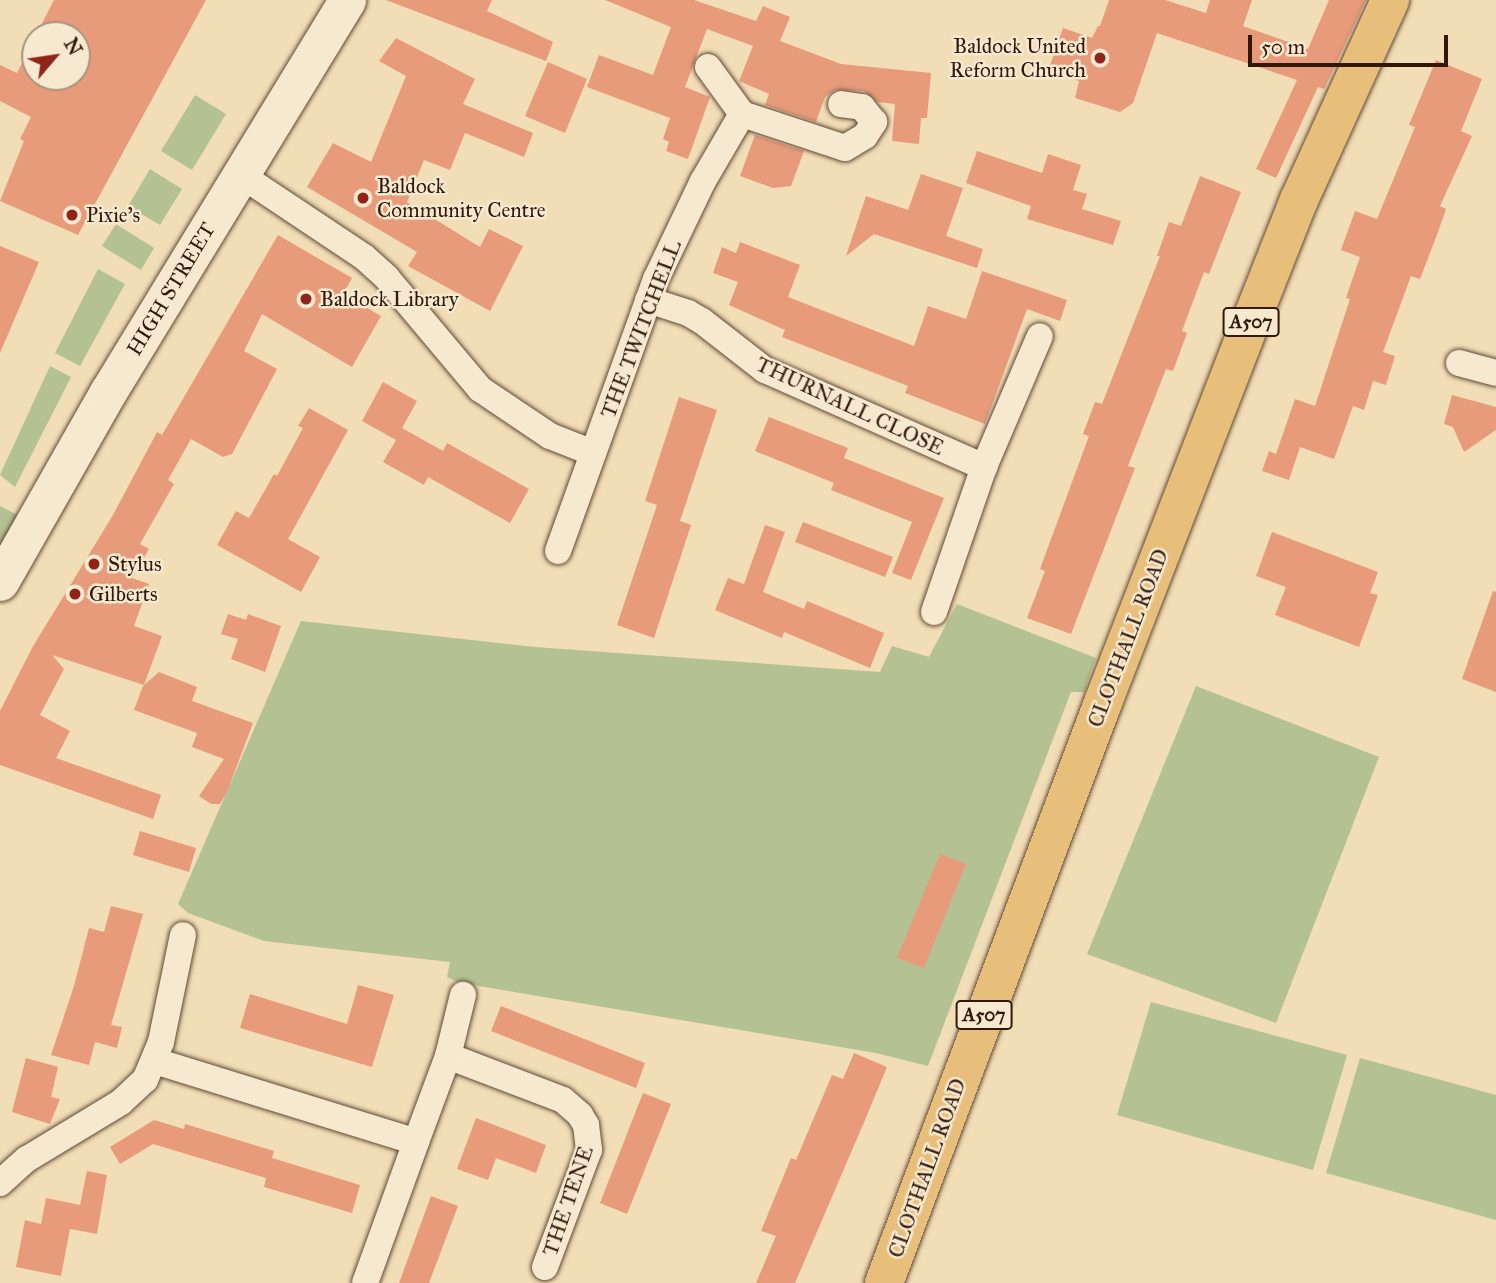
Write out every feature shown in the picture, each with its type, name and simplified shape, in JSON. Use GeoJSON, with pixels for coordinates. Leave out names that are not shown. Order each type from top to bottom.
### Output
{"type":"FeatureCollection","features":[{"type":"Feature","properties":{"kind":"main road","name":"HIGH STREET"},"geometry":{"type":"LineString","coordinates":[[0,582],[108,392],[347,0]]}},
{"type":"Feature","properties":{"kind":"main road","name":"CLOTHALL ROAD"},"geometry":{"type":"LineString","coordinates":[[884,1283],[1104,700],[1253,316],[1299,201],[1390,0]]}},
{"type":"Feature","properties":{"kind":"street"},"geometry":{"type":"LineString","coordinates":[[708,66],[742,114],[845,148],[864,136],[874,122],[862,107],[841,104]]}},
{"type":"Feature","properties":{"kind":"street","name":"THE TWITCHELL"},"geometry":{"type":"LineString","coordinates":[[558,551],[648,300],[703,181],[742,114]]}},
{"type":"Feature","properties":{"kind":"street"},"geometry":{"type":"LineString","coordinates":[[241,174],[364,257],[387,278],[480,389],[527,423],[593,453]]}},
{"type":"Feature","properties":{"kind":"street","name":"THURNALL CLOSE"},"geometry":{"type":"LineString","coordinates":[[648,300],[688,313],[765,370],[984,467]]}},
{"type":"Feature","properties":{"kind":"street"},"geometry":{"type":"LineString","coordinates":[[934,612],[984,467],[1040,336]]}},
{"type":"Feature","properties":{"kind":"street"},"geometry":{"type":"LineString","coordinates":[[1459,363],[1496,373]]}},
{"type":"Feature","properties":{"kind":"street"},"geometry":{"type":"LineString","coordinates":[[0,1184],[27,1159],[121,1102],[145,1080],[155,1061],[183,935]]}},
{"type":"Feature","properties":{"kind":"street"},"geometry":{"type":"LineString","coordinates":[[365,1283],[448,1056],[463,995]]}},
{"type":"Feature","properties":{"kind":"street","name":"THE TENE"},"geometry":{"type":"LineString","coordinates":[[448,1056],[564,1100],[580,1115],[586,1125],[589,1150],[545,1267]]}},
{"type":"Feature","properties":{"kind":"street"},"geometry":{"type":"LineString","coordinates":[[155,1061],[416,1142]]}},
{"type":"Feature","properties":{"kind":"green space"},"geometry":{"type":"Polygon","coordinates":[[[195,95],[226,114],[192,170],[161,151],[195,95]]]}},
{"type":"Feature","properties":{"kind":"green space"},"geometry":{"type":"Polygon","coordinates":[[[150,169],[182,189],[160,225],[128,206],[150,169]]]}},
{"type":"Feature","properties":{"kind":"green space"},"geometry":{"type":"Polygon","coordinates":[[[116,224],[154,248],[141,270],[102,246],[116,224]]]}},
{"type":"Feature","properties":{"kind":"green space"},"geometry":{"type":"Polygon","coordinates":[[[98,269],[125,284],[80,366],[55,353],[98,269]]]}},
{"type":"Feature","properties":{"kind":"green space"},"geometry":{"type":"Polygon","coordinates":[[[50,366],[71,377],[15,487],[0,475],[50,366]]]}},
{"type":"Feature","properties":{"kind":"green space"},"geometry":{"type":"Polygon","coordinates":[[[0,506],[23,518],[0,558],[0,506]]]}},
{"type":"Feature","properties":{"kind":"green space"},"geometry":{"type":"Polygon","coordinates":[[[957,604],[1096,658],[1084,692],[1071,692],[928,1066],[876,1053],[461,983],[447,977],[450,962],[264,941],[188,913],[178,904],[301,621],[535,647],[880,672],[892,646],[929,657],[957,604]]]}},
{"type":"Feature","properties":{"kind":"green space"},"geometry":{"type":"Polygon","coordinates":[[[1196,686],[1379,757],[1276,1023],[1087,954],[1196,686]]]}},
{"type":"Feature","properties":{"kind":"green space"},"geometry":{"type":"Polygon","coordinates":[[[1151,1002],[1347,1055],[1313,1170],[1117,1115],[1151,1002]]]}},
{"type":"Feature","properties":{"kind":"green space"},"geometry":{"type":"Polygon","coordinates":[[[1360,1058],[1496,1095],[1496,1220],[1326,1173],[1360,1058]]]}},
{"type":"Feature","properties":{"kind":"building"},"geometry":{"type":"Polygon","coordinates":[[[54,0],[206,0],[78,235],[0,201],[24,141],[20,139],[31,117],[0,101],[0,65],[17,73],[21,65],[21,91],[91,91],[91,21],[43,21],[54,0]]]}},
{"type":"Feature","properties":{"kind":"building"},"geometry":{"type":"Polygon","coordinates":[[[386,0],[492,0],[487,11],[553,42],[546,61],[386,0]]]}},
{"type":"Feature","properties":{"kind":"building"},"geometry":{"type":"Polygon","coordinates":[[[605,0],[694,0],[756,21],[763,6],[790,17],[780,41],[841,64],[931,73],[927,118],[921,118],[919,144],[892,141],[895,104],[878,102],[864,91],[835,90],[825,97],[816,122],[765,105],[769,94],[739,81],[753,46],[707,29],[685,87],[710,97],[688,159],[666,151],[669,142],[663,139],[670,118],[587,87],[599,55],[653,75],[671,27],[605,0]]]}},
{"type":"Feature","properties":{"kind":"building"},"geometry":{"type":"Polygon","coordinates":[[[1109,0],[1165,0],[1206,13],[1210,0],[1252,0],[1243,26],[1308,49],[1329,0],[1366,0],[1324,89],[1318,87],[1276,178],[1256,169],[1297,80],[1157,33],[1133,103],[1120,112],[1075,98],[1079,81],[1048,71],[1063,28],[1092,38],[1100,26],[1109,0]]]}},
{"type":"Feature","properties":{"kind":"building"},"geometry":{"type":"Polygon","coordinates":[[[396,38],[475,79],[463,104],[533,133],[524,157],[465,133],[450,170],[424,160],[407,202],[480,247],[489,229],[523,246],[490,311],[408,266],[417,252],[307,187],[333,143],[371,162],[406,76],[379,61],[396,38]]]}},
{"type":"Feature","properties":{"kind":"building"},"geometry":{"type":"Polygon","coordinates":[[[1436,60],[1482,79],[1461,131],[1472,136],[1440,206],[1446,209],[1438,232],[1420,279],[1411,276],[1383,352],[1395,356],[1386,385],[1373,381],[1364,410],[1353,406],[1334,459],[1300,447],[1289,480],[1262,471],[1269,451],[1276,454],[1295,399],[1315,406],[1350,299],[1346,298],[1360,257],[1341,250],[1355,211],[1377,219],[1415,127],[1409,125],[1436,60]]]}},
{"type":"Feature","properties":{"kind":"building"},"geometry":{"type":"Polygon","coordinates":[[[548,62],[587,79],[565,133],[525,116],[548,62]]]}},
{"type":"Feature","properties":{"kind":"building"},"geometry":{"type":"Polygon","coordinates":[[[755,135],[804,151],[791,186],[773,188],[740,176],[755,135]]]}},
{"type":"Feature","properties":{"kind":"building"},"geometry":{"type":"Polygon","coordinates":[[[977,151],[1042,173],[1048,154],[1081,165],[1073,190],[1087,194],[1082,209],[1121,221],[1113,245],[1027,219],[1031,206],[966,183],[977,151]]]}},
{"type":"Feature","properties":{"kind":"building"},"geometry":{"type":"Polygon","coordinates":[[[921,174],[963,188],[946,236],[983,249],[977,268],[874,234],[846,256],[866,196],[908,210],[921,174]]]}},
{"type":"Feature","properties":{"kind":"building"},"geometry":{"type":"Polygon","coordinates":[[[1200,176],[1241,192],[1209,274],[1204,272],[1182,331],[1187,333],[1173,371],[1166,369],[1128,466],[1135,468],[1071,634],[1027,618],[1045,571],[1040,569],[1089,436],[1083,434],[1095,402],[1102,404],[1160,256],[1157,256],[1169,222],[1181,226],[1200,176]]]}},
{"type":"Feature","properties":{"kind":"building"},"geometry":{"type":"Polygon","coordinates":[[[278,235],[352,278],[343,294],[381,316],[352,367],[262,314],[244,351],[277,369],[232,454],[223,457],[191,439],[168,480],[174,484],[140,544],[149,549],[132,578],[149,584],[134,626],[162,636],[144,685],[52,655],[64,669],[40,715],[70,731],[56,758],[161,795],[153,819],[0,765],[0,711],[32,648],[113,515],[157,432],[162,435],[278,235]]]}},
{"type":"Feature","properties":{"kind":"building"},"geometry":{"type":"Polygon","coordinates":[[[740,242],[800,265],[788,297],[914,346],[928,306],[966,319],[982,271],[1067,300],[1060,321],[1027,309],[985,424],[905,393],[908,386],[782,337],[785,330],[729,305],[738,282],[713,273],[722,247],[736,253],[740,242]]]}},
{"type":"Feature","properties":{"kind":"building"},"geometry":{"type":"Polygon","coordinates":[[[0,246],[39,262],[0,353],[0,246]]]}},
{"type":"Feature","properties":{"kind":"building"},"geometry":{"type":"Polygon","coordinates":[[[383,382],[417,401],[402,428],[443,451],[447,443],[529,489],[510,523],[428,477],[424,485],[383,462],[396,440],[362,421],[383,382]]]}},
{"type":"Feature","properties":{"kind":"building"},"geometry":{"type":"Polygon","coordinates":[[[1452,395],[1496,407],[1496,430],[1464,452],[1453,427],[1444,424],[1452,395]]]}},
{"type":"Feature","properties":{"kind":"building"},"geometry":{"type":"Polygon","coordinates":[[[679,397],[717,410],[680,521],[691,525],[654,638],[617,625],[657,505],[645,501],[679,397]]]}},
{"type":"Feature","properties":{"kind":"building"},"geometry":{"type":"Polygon","coordinates":[[[309,408],[348,430],[288,539],[320,557],[301,592],[217,545],[236,511],[249,518],[274,474],[277,476],[303,428],[298,426],[309,408]]]}},
{"type":"Feature","properties":{"kind":"building"},"geometry":{"type":"Polygon","coordinates":[[[769,417],[848,448],[844,458],[944,498],[911,580],[892,573],[912,522],[831,490],[834,483],[755,451],[769,417]]]}},
{"type":"Feature","properties":{"kind":"building"},"geometry":{"type":"Polygon","coordinates":[[[803,522],[893,557],[885,577],[795,542],[803,522]]]}},
{"type":"Feature","properties":{"kind":"building"},"geometry":{"type":"Polygon","coordinates":[[[765,525],[785,532],[763,592],[804,609],[807,601],[884,633],[870,668],[784,632],[782,638],[715,610],[728,578],[744,584],[765,525]]]}},
{"type":"Feature","properties":{"kind":"building"},"geometry":{"type":"Polygon","coordinates":[[[1272,532],[1378,572],[1370,593],[1378,595],[1359,647],[1275,615],[1286,587],[1256,576],[1272,532]]]}},
{"type":"Feature","properties":{"kind":"building"},"geometry":{"type":"Polygon","coordinates":[[[1493,591],[1496,592],[1496,692],[1462,679],[1493,591]]]}},
{"type":"Feature","properties":{"kind":"building"},"geometry":{"type":"Polygon","coordinates":[[[228,614],[246,620],[248,614],[281,626],[265,672],[231,659],[238,639],[221,634],[228,614]]]}},
{"type":"Feature","properties":{"kind":"building"},"geometry":{"type":"Polygon","coordinates":[[[159,672],[197,687],[192,701],[253,723],[220,804],[211,804],[199,796],[224,759],[192,747],[197,733],[134,710],[143,686],[159,672]]]}},
{"type":"Feature","properties":{"kind":"building"},"geometry":{"type":"Polygon","coordinates":[[[140,831],[196,848],[189,872],[133,855],[140,831]]]}},
{"type":"Feature","properties":{"kind":"building"},"geometry":{"type":"Polygon","coordinates":[[[940,854],[966,864],[924,968],[897,958],[940,854]]]}},
{"type":"Feature","properties":{"kind":"building"},"geometry":{"type":"Polygon","coordinates":[[[111,906],[143,914],[111,1025],[122,1027],[117,1048],[95,1042],[89,1065],[51,1055],[74,986],[89,928],[104,932],[111,906]]]}},
{"type":"Feature","properties":{"kind":"building"},"geometry":{"type":"Polygon","coordinates":[[[358,985],[394,995],[372,1067],[240,1028],[250,994],[347,1024],[358,985]]]}},
{"type":"Feature","properties":{"kind":"building"},"geometry":{"type":"Polygon","coordinates":[[[501,1006],[645,1063],[636,1088],[491,1031],[501,1006]]]}},
{"type":"Feature","properties":{"kind":"building"},"geometry":{"type":"Polygon","coordinates":[[[854,1053],[887,1067],[865,1120],[795,1283],[756,1283],[776,1236],[761,1231],[791,1158],[796,1160],[832,1075],[843,1079],[854,1053]]]}},
{"type":"Feature","properties":{"kind":"building"},"geometry":{"type":"Polygon","coordinates":[[[26,1058],[58,1067],[51,1097],[60,1099],[50,1124],[12,1112],[26,1058]]]}},
{"type":"Feature","properties":{"kind":"building"},"geometry":{"type":"Polygon","coordinates":[[[643,1093],[671,1104],[627,1214],[600,1203],[643,1093]]]}},
{"type":"Feature","properties":{"kind":"building"},"geometry":{"type":"Polygon","coordinates":[[[476,1118],[546,1145],[536,1173],[496,1158],[488,1180],[457,1169],[476,1118]]]}},
{"type":"Feature","properties":{"kind":"building"},"geometry":{"type":"Polygon","coordinates":[[[154,1120],[184,1129],[185,1124],[274,1151],[272,1158],[360,1185],[352,1213],[264,1187],[266,1178],[153,1144],[120,1164],[110,1147],[154,1120]]]}},
{"type":"Feature","properties":{"kind":"building"},"geometry":{"type":"Polygon","coordinates":[[[87,1171],[107,1175],[97,1234],[70,1229],[61,1276],[16,1267],[25,1220],[41,1224],[46,1198],[80,1205],[87,1171]]]}},
{"type":"Feature","properties":{"kind":"building"},"geometry":{"type":"Polygon","coordinates":[[[431,1196],[458,1206],[429,1283],[399,1283],[431,1196]]]}},
{"type":"Feature","properties":{"kind":"place","name":"Baldock United Reform Church"},"geometry":{"type":"Point","coordinates":[1100,58]}},
{"type":"Feature","properties":{"kind":"place","name":"Baldock Community Centre"},"geometry":{"type":"Point","coordinates":[363,198]}},
{"type":"Feature","properties":{"kind":"place","name":"Pixie's"},"geometry":{"type":"Point","coordinates":[72,215]}},
{"type":"Feature","properties":{"kind":"place","name":"Baldock Library"},"geometry":{"type":"Point","coordinates":[306,299]}},
{"type":"Feature","properties":{"kind":"place","name":"Stylus"},"geometry":{"type":"Point","coordinates":[94,564]}},
{"type":"Feature","properties":{"kind":"place","name":"Gilberts"},"geometry":{"type":"Point","coordinates":[75,594]}}]}
